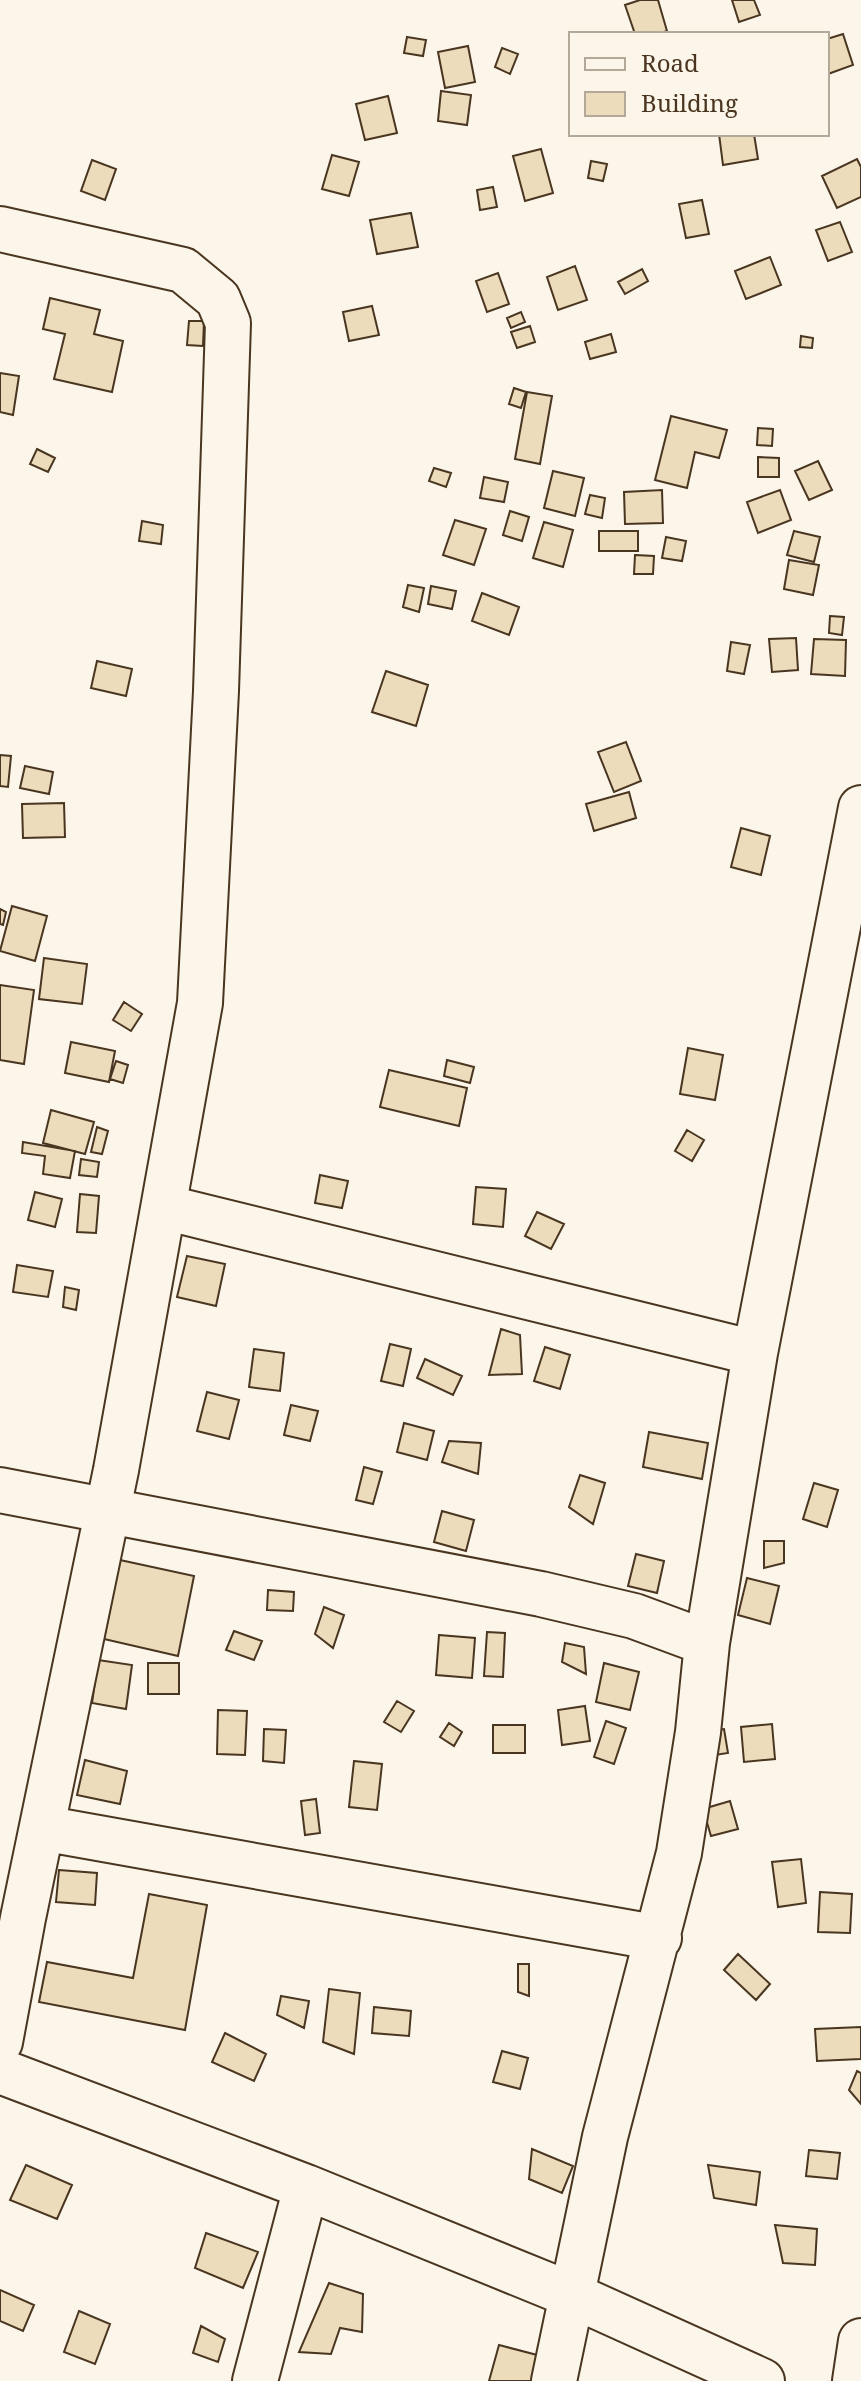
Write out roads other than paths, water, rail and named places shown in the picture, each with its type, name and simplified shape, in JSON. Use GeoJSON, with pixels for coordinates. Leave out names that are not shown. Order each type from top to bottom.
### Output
{"type":"FeatureCollection","features":[{"type":"Feature","properties":{"kind":"street"},"geometry":{"type":"LineString","coordinates":[[0,229],[183,270],[218,299],[228,323],[216,691],[200,1003],[108,1511],[0,2042]]}},
{"type":"Feature","properties":{"kind":"street"},"geometry":{"type":"LineString","coordinates":[[554,2381],[605,2137],[679,1853],[698,1732],[707,1643],[755,1353],[861,808]]}},
{"type":"Feature","properties":{"kind":"street"},"geometry":{"type":"LineString","coordinates":[[164,1207],[755,1353]]}},
{"type":"Feature","properties":{"kind":"street"},"geometry":{"type":"LineString","coordinates":[[0,1490],[541,1594],[634,1616],[707,1643]]}},
{"type":"Feature","properties":{"kind":"street"},"geometry":{"type":"LineString","coordinates":[[42,1828],[659,1938]]}},
{"type":"Feature","properties":{"kind":"street"},"geometry":{"type":"LineString","coordinates":[[0,2071],[306,2187],[574,2296],[762,2381]]}},
{"type":"Feature","properties":{"kind":"street"},"geometry":{"type":"LineString","coordinates":[[255,2381],[306,2187]]}},
{"type":"Feature","properties":{"kind":"street"},"geometry":{"type":"LineString","coordinates":[[855,2381],[861,2341]]}}]}
